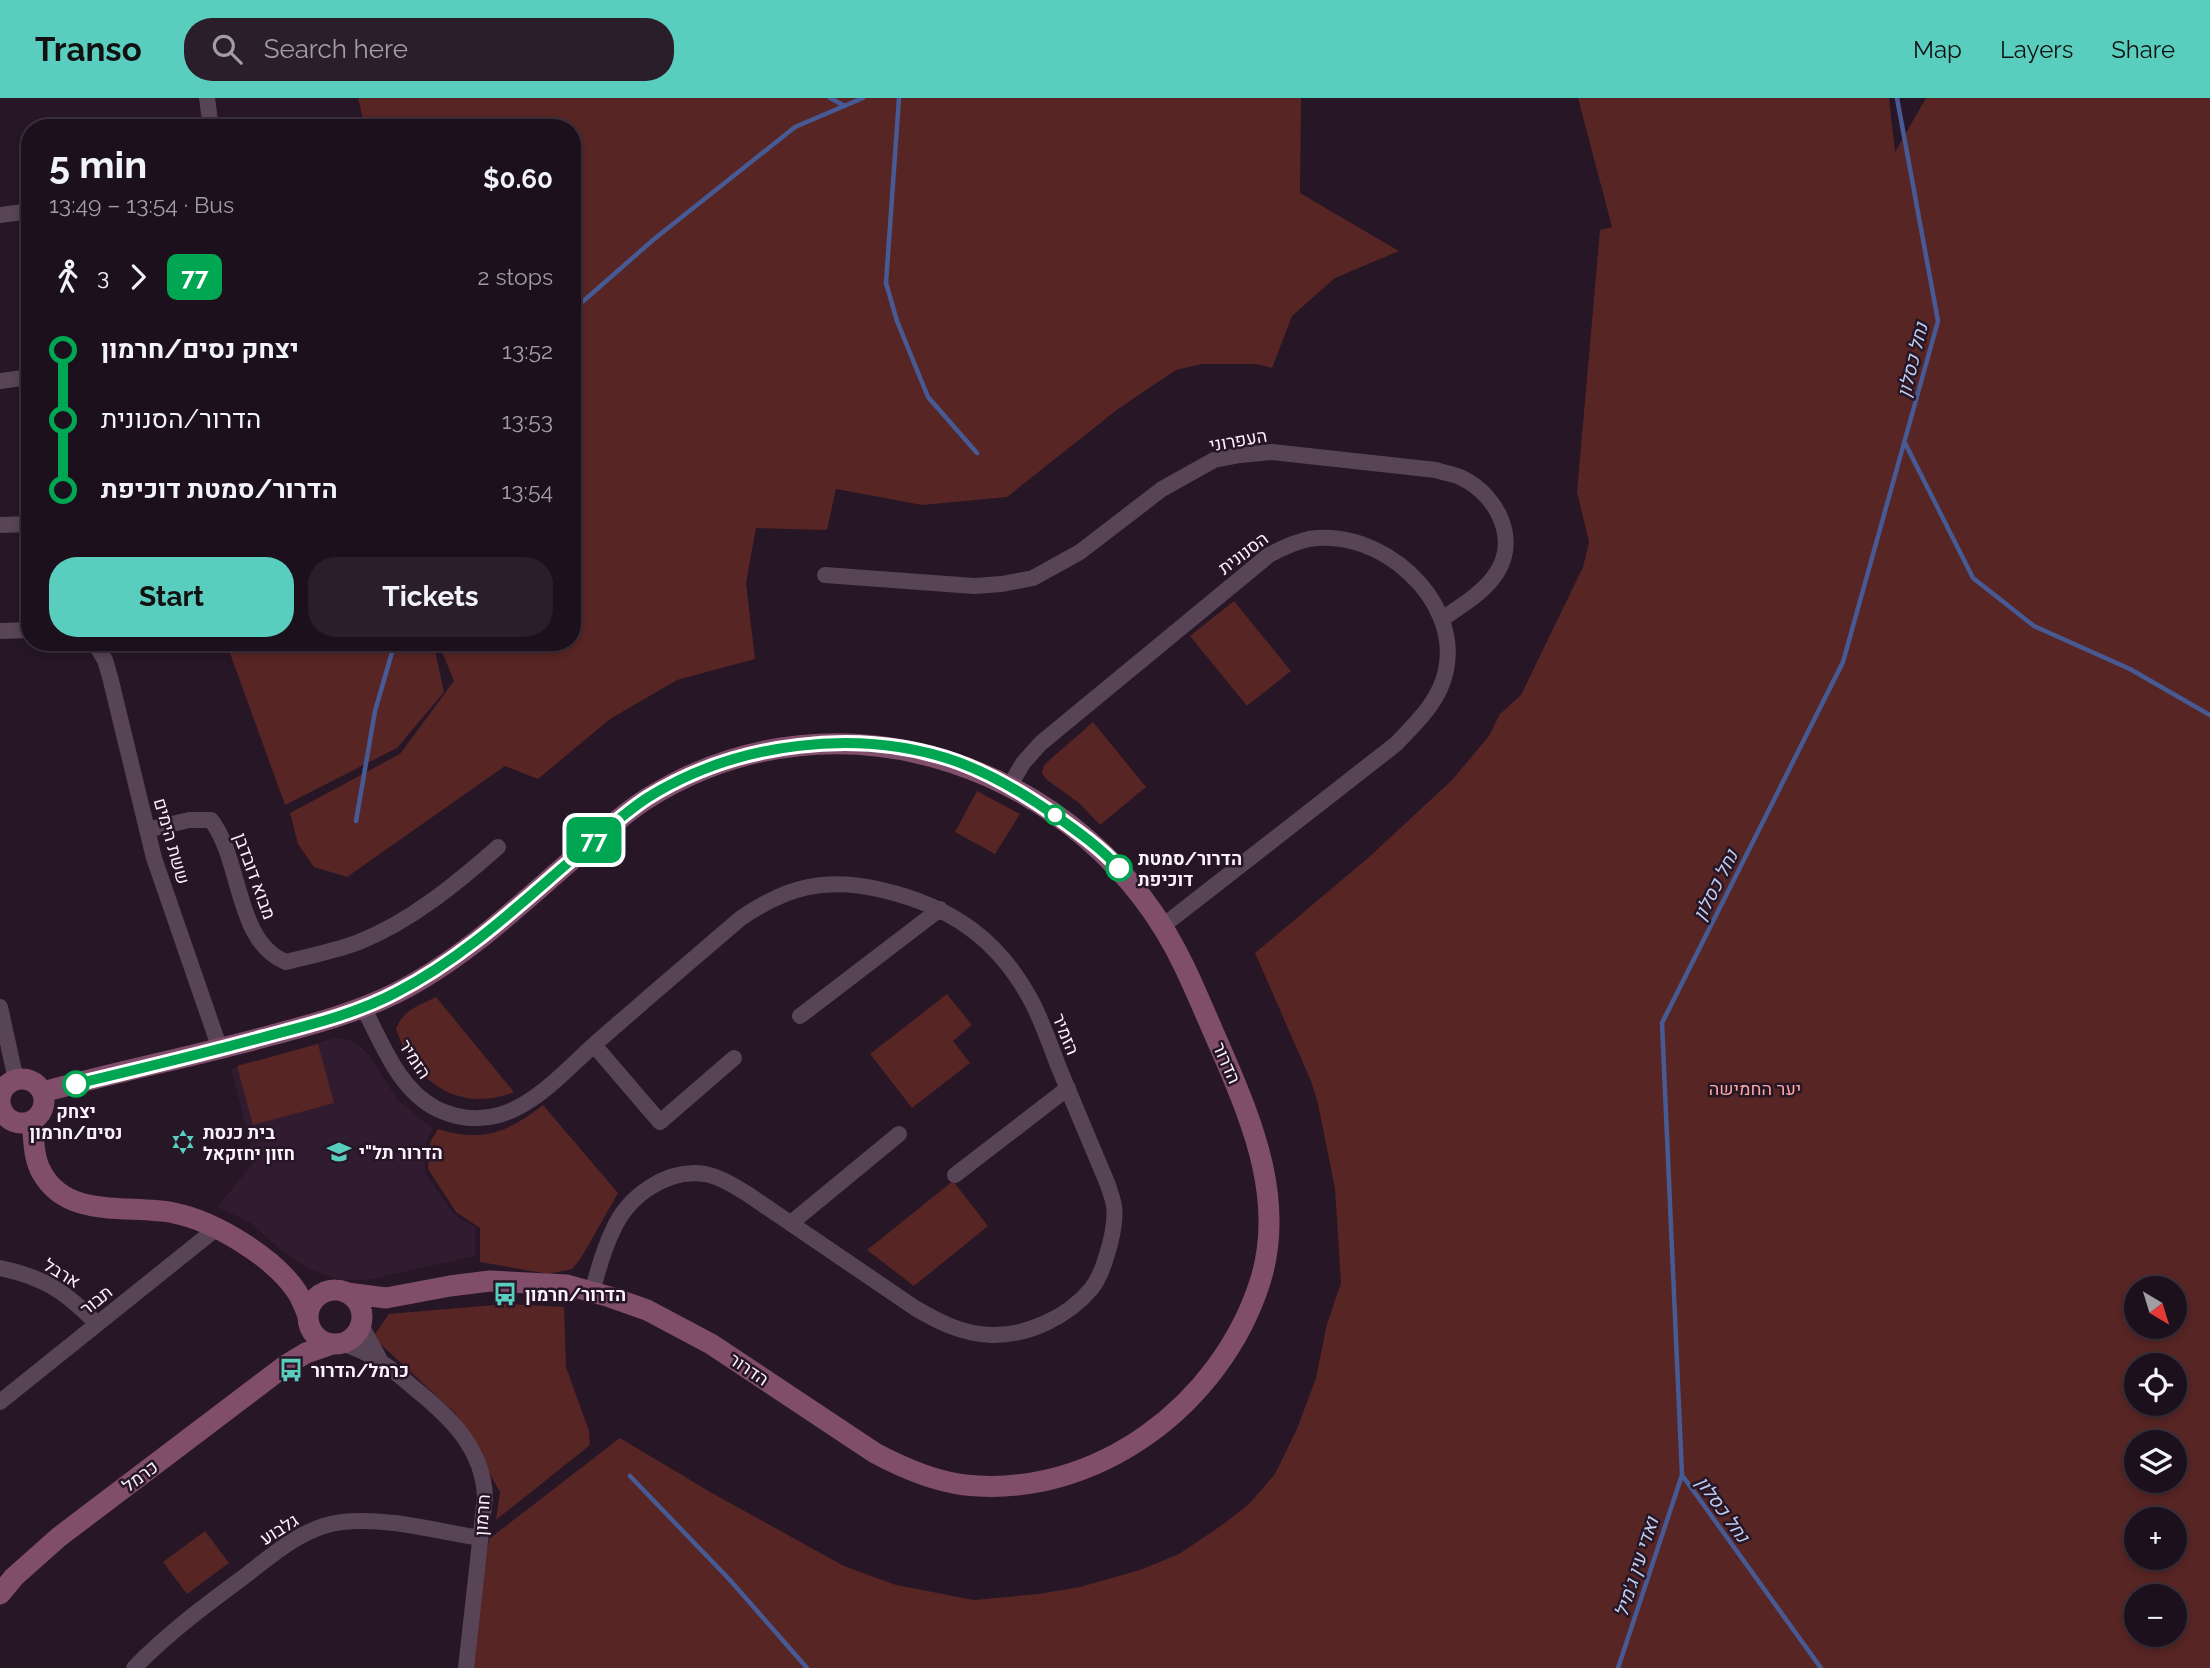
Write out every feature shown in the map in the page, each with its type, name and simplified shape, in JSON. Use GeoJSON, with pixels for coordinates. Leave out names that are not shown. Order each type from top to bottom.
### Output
{"type":"FeatureCollection","features":[{"type":"Feature","properties":{"kind":"street"},"geometry":{"type":"LineString","coordinates":[[207,98],[210,119]]}},
{"type":"Feature","properties":{"kind":"street"},"geometry":{"type":"LineString","coordinates":[[0,215],[21,212]]}},
{"type":"Feature","properties":{"kind":"street"},"geometry":{"type":"LineString","coordinates":[[0,380],[21,378]]}},
{"type":"Feature","properties":{"kind":"street","name":"העפרוני"},"geometry":{"type":"LineString","coordinates":[[825,575],[974,586],[1033,578],[1080,552],[1162,489],[1192,471],[1214,460],[1272,452],[1436,470],[1462,478],[1484,493],[1500,515],[1507,536],[1504,558],[1493,578],[1442,619]]}},
{"type":"Feature","properties":{"kind":"street"},"geometry":{"type":"LineString","coordinates":[[0,525],[21,524]]}},
{"type":"Feature","properties":{"kind":"street","name":"הסנונית"},"geometry":{"type":"LineString","coordinates":[[1009,787],[1023,762],[1041,743],[1269,555],[1287,545],[1310,539],[1337,539],[1360,545],[1383,554],[1418,580],[1434,602],[1448,643],[1446,670],[1439,691],[1424,715],[1396,744],[1164,925]]}},
{"type":"Feature","properties":{"kind":"street"},"geometry":{"type":"LineString","coordinates":[[0,631],[21,630]]}},
{"type":"Feature","properties":{"kind":"street","name":"ששת הימים"},"geometry":{"type":"LineString","coordinates":[[100,651],[110,677],[154,858],[220,1049]]}},
{"type":"Feature","properties":{"kind":"street","name":"הדרור"},"geometry":{"type":"LineString","coordinates":[[43,1092],[220,1049],[316,1023],[363,1007],[396,993],[466,949],[646,799],[681,780],[720,763],[759,752],[834,743],[873,746],[917,752],[957,762],[1032,799],[1076,830],[1113,862],[1141,892],[1164,925],[1185,967],[1245,1105],[1262,1156],[1268,1193],[1269,1234],[1263,1273],[1249,1314],[1228,1351],[1203,1385],[1174,1414],[1135,1444],[1099,1464],[1065,1476],[998,1486],[964,1485],[903,1468],[875,1453],[711,1344],[647,1310],[592,1292],[567,1285],[490,1282],[450,1286],[386,1298],[339,1292]]}},
{"type":"Feature","properties":{"kind":"street","name":"מבוא דובדבן"},"geometry":{"type":"LineString","coordinates":[[147,830],[189,820],[211,820],[234,867],[247,916],[260,942],[268,953],[286,962],[350,945],[397,923],[459,881],[498,847]]}},
{"type":"Feature","properties":{"kind":"street","name":"הזמיר"},"geometry":{"type":"LineString","coordinates":[[363,1007],[401,1077],[415,1095],[456,1116],[477,1119],[500,1115],[540,1092],[741,918],[768,900],[820,884],[846,884],[904,895],[940,908],[992,946],[1012,970],[1032,1003],[1108,1185],[1114,1206],[1114,1231],[1106,1260],[1093,1287],[1072,1307],[1050,1321],[1022,1332],[992,1335],[967,1332],[941,1323],[727,1181],[706,1174],[685,1174],[661,1181],[626,1209],[614,1228],[592,1292]]}},
{"type":"Feature","properties":{"kind":"street"},"geometry":{"type":"LineString","coordinates":[[800,1016],[940,908]]}},
{"type":"Feature","properties":{"kind":"street"},"geometry":{"type":"LineString","coordinates":[[0,1007],[16,1080]]}},
{"type":"Feature","properties":{"kind":"street"},"geometry":{"type":"LineString","coordinates":[[594,1045],[660,1122],[734,1058]]}},
{"type":"Feature","properties":{"kind":"street"},"geometry":{"type":"LineString","coordinates":[[16,1080],[29,1080],[43,1092],[43,1109],[32,1121],[12,1121],[0,1105],[3,1090],[16,1080]]}},
{"type":"Feature","properties":{"kind":"street"},"geometry":{"type":"LineString","coordinates":[[955,1175],[1068,1088]]}},
{"type":"Feature","properties":{"kind":"street"},"geometry":{"type":"LineString","coordinates":[[32,1121],[42,1174],[61,1194],[85,1205],[175,1213],[217,1227],[256,1253],[285,1278],[298,1294],[313,1332],[319,1339],[337,1343],[351,1339],[361,1322],[359,1305],[339,1292],[304,1286],[285,1278]]}},
{"type":"Feature","properties":{"kind":"street"},"geometry":{"type":"LineString","coordinates":[[790,1223],[899,1134]]}},
{"type":"Feature","properties":{"kind":"street","name":"תבור"},"geometry":{"type":"LineString","coordinates":[[0,1402],[217,1227]]}},
{"type":"Feature","properties":{"kind":"street","name":"ארבל"},"geometry":{"type":"LineString","coordinates":[[0,1268],[23,1272],[44,1280],[62,1291],[97,1324]]}},
{"type":"Feature","properties":{"kind":"street"},"geometry":{"type":"LineString","coordinates":[[309,1319],[316,1297],[339,1292]]}},
{"type":"Feature","properties":{"kind":"street","name":"הדרור"},"geometry":{"type":"LineString","coordinates":[[361,1322],[386,1298]]}},
{"type":"Feature","properties":{"kind":"street","name":"כרמל"},"geometry":{"type":"LineString","coordinates":[[286,1365],[303,1346],[309,1319]]}},
{"type":"Feature","properties":{"kind":"street","name":"חרמון"},"geometry":{"type":"LineString","coordinates":[[361,1322],[381,1360]]}},
{"type":"Feature","properties":{"kind":"street","name":"כרמל"},"geometry":{"type":"LineString","coordinates":[[0,1594],[14,1577],[59,1537],[286,1365],[306,1353],[337,1343]]}},
{"type":"Feature","properties":{"kind":"street","name":"חרמון"},"geometry":{"type":"LineString","coordinates":[[337,1343],[364,1350],[381,1360],[451,1419],[475,1453],[484,1481],[485,1497],[466,1668]]}},
{"type":"Feature","properties":{"kind":"street","name":"גלבוע"},"geometry":{"type":"LineString","coordinates":[[134,1668],[181,1624],[285,1545],[316,1529],[340,1522],[372,1521],[480,1538]]}},
{"type":"Feature","properties":{"kind":"shaded area","name":"הדרור תל\"י"},"geometry":{"type":"Polygon","coordinates":[[[335,1038],[350,1040],[361,1047],[397,1099],[433,1129],[426,1143],[425,1172],[450,1209],[476,1227],[475,1256],[367,1280],[342,1280],[311,1270],[282,1251],[251,1223],[217,1207],[255,1161],[231,1069],[335,1038]]]}},
{"type":"Feature","properties":{"kind":"green space"},"geometry":{"type":"Polygon","coordinates":[[[358,98],[1301,98],[1300,193],[1399,251],[1335,278],[1292,316],[1272,368],[1257,364],[1202,364],[1176,370],[1118,409],[1007,497],[922,505],[836,489],[827,530],[756,528],[746,583],[755,659],[677,680],[610,719],[538,779],[505,766],[347,877],[314,867],[298,844],[290,813],[400,754],[454,681],[442,651],[581,651],[581,119],[363,119],[358,98]]]}},
{"type":"Feature","properties":{"kind":"green space","name":"יער החמישה"},"geometry":{"type":"Polygon","coordinates":[[[1578,98],[1889,98],[1895,152],[1926,98],[2210,98],[2210,1668],[466,1668],[489,1539],[620,1438],[712,1493],[844,1566],[896,1585],[974,1600],[1080,1587],[1140,1570],[1179,1554],[1249,1504],[1275,1474],[1297,1429],[1316,1378],[1327,1324],[1341,1283],[1335,1188],[1318,1104],[1311,1081],[1255,953],[1368,858],[1452,780],[1489,736],[1500,714],[1521,695],[1583,567],[1589,542],[1577,492],[1600,230],[1612,227],[1578,98]]]}},
{"type":"Feature","properties":{"kind":"green space"},"geometry":{"type":"Polygon","coordinates":[[[1234,601],[1291,671],[1247,706],[1190,636],[1234,601]]]}},
{"type":"Feature","properties":{"kind":"green space"},"geometry":{"type":"Polygon","coordinates":[[[229,651],[435,651],[444,692],[397,748],[285,805],[229,651]]]}},
{"type":"Feature","properties":{"kind":"green space"},"geometry":{"type":"Polygon","coordinates":[[[1093,722],[1146,787],[1100,825],[1079,803],[1047,780],[1042,773],[1044,765],[1093,722]]]}},
{"type":"Feature","properties":{"kind":"green space"},"geometry":{"type":"Polygon","coordinates":[[[977,791],[1020,814],[995,854],[955,832],[977,791]]]}},
{"type":"Feature","properties":{"kind":"green space"},"geometry":{"type":"Polygon","coordinates":[[[947,994],[972,1025],[953,1041],[970,1063],[912,1108],[870,1054],[947,994]]]}},
{"type":"Feature","properties":{"kind":"green space"},"geometry":{"type":"Polygon","coordinates":[[[436,997],[514,1092],[494,1098],[457,1096],[441,1089],[414,1064],[396,1029],[407,1013],[436,997]]]}},
{"type":"Feature","properties":{"kind":"green space"},"geometry":{"type":"Polygon","coordinates":[[[318,1044],[334,1103],[253,1125],[237,1066],[318,1044]]]}},
{"type":"Feature","properties":{"kind":"green space"},"geometry":{"type":"Polygon","coordinates":[[[543,1105],[618,1193],[572,1269],[548,1274],[480,1262],[480,1228],[456,1212],[428,1169],[430,1142],[438,1129],[468,1135],[494,1132],[518,1122],[543,1105]]]}},
{"type":"Feature","properties":{"kind":"green space"},"geometry":{"type":"Polygon","coordinates":[[[953,1181],[988,1226],[914,1286],[867,1250],[953,1181]]]}},
{"type":"Feature","properties":{"kind":"green space"},"geometry":{"type":"Polygon","coordinates":[[[506,1304],[564,1307],[566,1367],[589,1431],[590,1445],[496,1520],[500,1492],[456,1414],[373,1337],[389,1314],[506,1304]]]}},
{"type":"Feature","properties":{"kind":"green space"},"geometry":{"type":"Polygon","coordinates":[[[205,1531],[229,1563],[187,1594],[163,1562],[205,1531]]]}},
{"type":"Feature","properties":{"kind":"waterway"},"geometry":{"type":"LineString","coordinates":[[830,98],[845,106]]}},
{"type":"Feature","properties":{"kind":"waterway"},"geometry":{"type":"LineString","coordinates":[[581,303],[653,240],[795,127],[863,98]]}},
{"type":"Feature","properties":{"kind":"waterway"},"geometry":{"type":"LineString","coordinates":[[899,98],[886,283],[897,321],[928,397],[977,453]]}},
{"type":"Feature","properties":{"kind":"waterway","name":"נחל כסלון"},"geometry":{"type":"LineString","coordinates":[[1821,1668],[1682,1475],[1662,1023],[1843,662],[1938,321],[1897,98]]}},
{"type":"Feature","properties":{"kind":"waterway"},"geometry":{"type":"LineString","coordinates":[[1905,443],[1973,578],[2034,626],[2130,669],[2210,715]]}},
{"type":"Feature","properties":{"kind":"waterway"},"geometry":{"type":"LineString","coordinates":[[356,821],[375,711],[392,651]]}},
{"type":"Feature","properties":{"kind":"waterway","name":"ואדי עין ג'מיל"},"geometry":{"type":"LineString","coordinates":[[1618,1668],[1682,1475]]}},
{"type":"Feature","properties":{"kind":"waterway"},"geometry":{"type":"LineString","coordinates":[[630,1476],[729,1579],[807,1668]]}},
{"type":"Feature","properties":{"kind":"bus line","name":"77"},"geometry":{"type":"LineString","coordinates":[[76,1084],[316,1023],[396,993],[466,949],[646,799],[720,763],[759,752],[834,743],[917,752],[957,762],[995,778],[1032,799],[1076,830],[1119,868]]}},
{"type":"Feature","properties":{"kind":"place","name":"הדרור/סמטת דוכיפת"},"geometry":{"type":"Point","coordinates":[1119,868]}},
{"type":"Feature","properties":{"kind":"place","name":"יצחק נסים/חרמון"},"geometry":{"type":"Point","coordinates":[76,1084]}},
{"type":"Feature","properties":{"kind":"place","name":"בית כנסת חזון יחזקאל"},"geometry":{"type":"Point","coordinates":[183,1142]}},
{"type":"Feature","properties":{"kind":"place","name":"הדרור תל\"י"},"geometry":{"type":"Point","coordinates":[339,1152]}},
{"type":"Feature","properties":{"kind":"place","name":"הדרור/חרמון"},"geometry":{"type":"Point","coordinates":[505,1294]}},
{"type":"Feature","properties":{"kind":"place","name":"כרמל/הדרור"},"geometry":{"type":"Point","coordinates":[291,1370]}}]}
